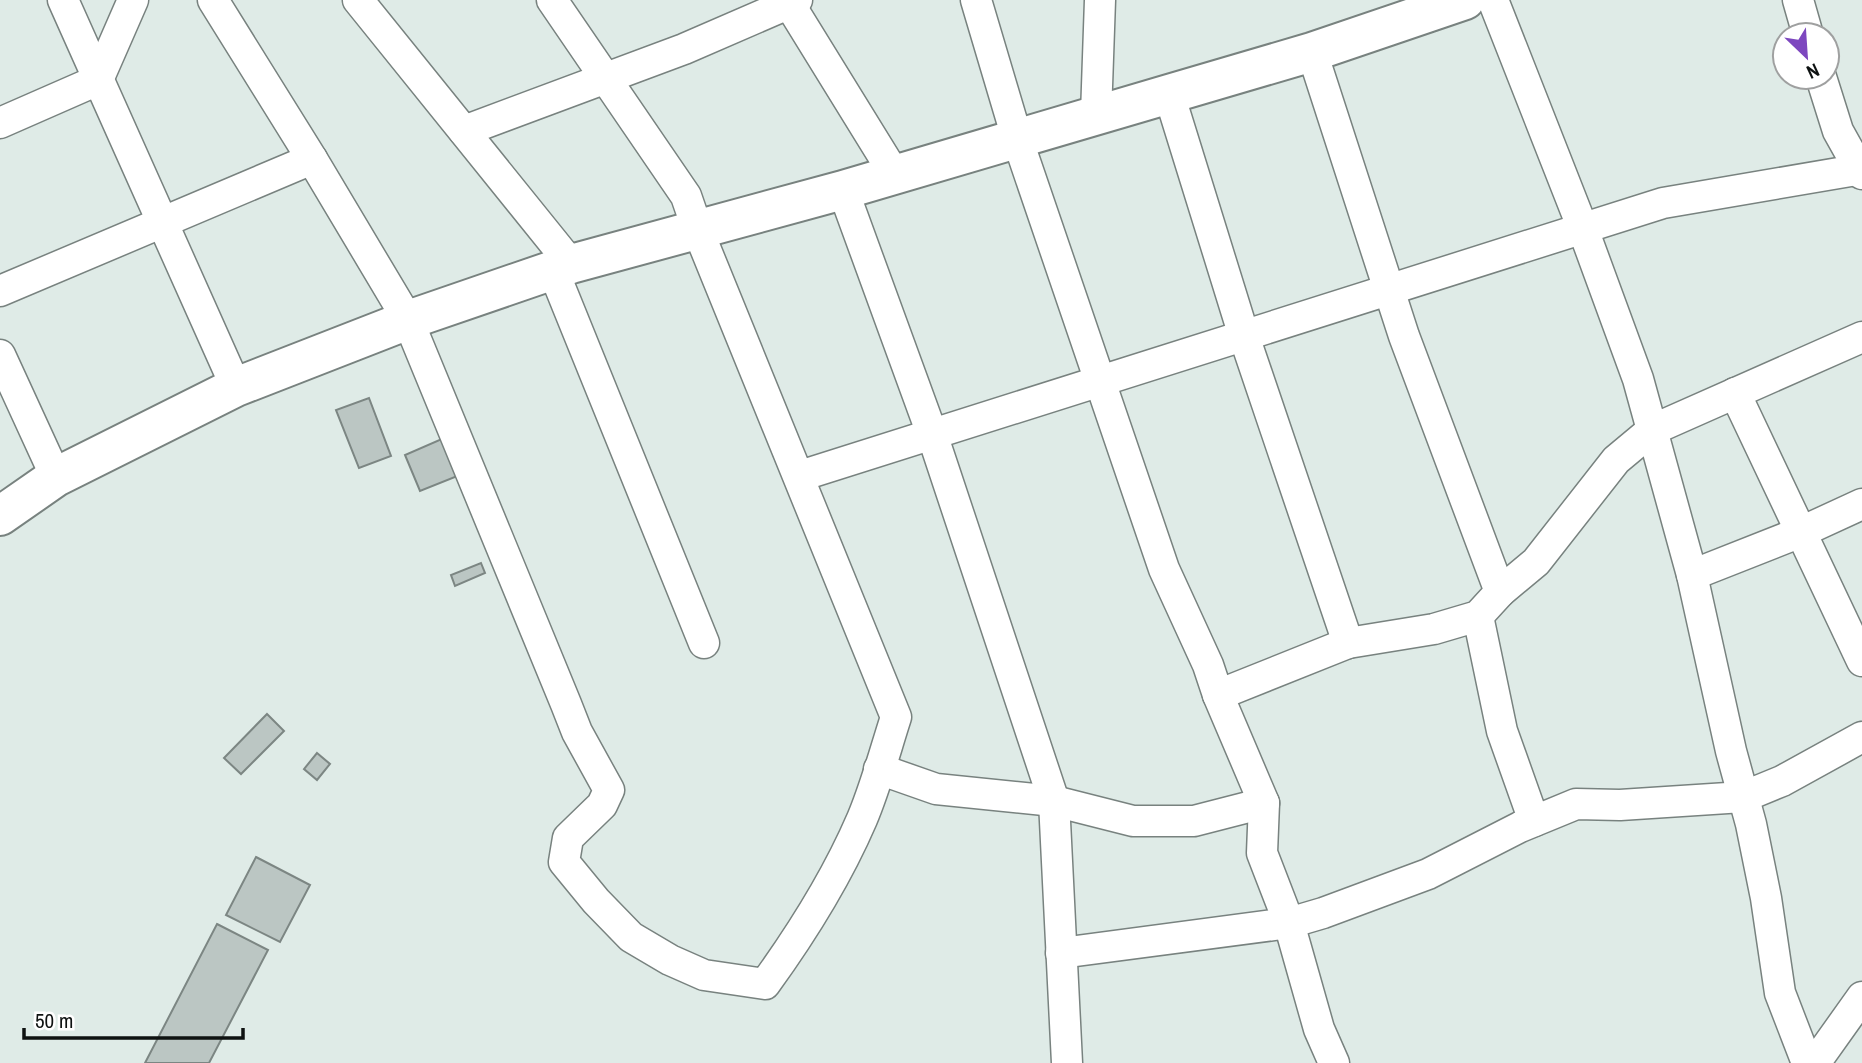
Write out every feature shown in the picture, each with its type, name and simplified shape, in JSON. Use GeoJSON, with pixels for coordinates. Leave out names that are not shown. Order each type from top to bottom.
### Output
{"type":"FeatureCollection","features":[{"type":"Feature","properties":{"kind":"main road"},"geometry":{"type":"LineString","coordinates":[[0,516],[56,477],[236,387],[408,320],[562,267],[843,190],[1311,52],[1458,1]]}},
{"type":"Feature","properties":{"kind":"street"},"geometry":{"type":"LineString","coordinates":[[63,0],[236,387]]}},
{"type":"Feature","properties":{"kind":"street"},"geometry":{"type":"LineString","coordinates":[[0,123],[98,80],[132,0]]}},
{"type":"Feature","properties":{"kind":"street"},"geometry":{"type":"LineString","coordinates":[[213,0],[408,320],[577,732],[609,790],[602,805],[568,838],[564,862],[596,901],[631,937],[670,960],[704,975],[765,984],[794,944],[835,874],[862,818],[896,717],[686,196],[552,0]]}},
{"type":"Feature","properties":{"kind":"street"},"geometry":{"type":"LineString","coordinates":[[358,0],[464,131],[562,267],[704,643]]}},
{"type":"Feature","properties":{"kind":"street"},"geometry":{"type":"LineString","coordinates":[[976,0],[1017,138],[1164,569],[1208,665],[1264,803],[1262,853],[1289,923],[1319,1028],[1334,1063]]}},
{"type":"Feature","properties":{"kind":"street"},"geometry":{"type":"LineString","coordinates":[[1096,115],[1100,0]]}},
{"type":"Feature","properties":{"kind":"street"},"geometry":{"type":"LineString","coordinates":[[1493,0],[1583,229],[1638,379],[1692,575],[1766,898],[1780,993],[1807,1063]]}},
{"type":"Feature","properties":{"kind":"street"},"geometry":{"type":"LineString","coordinates":[[1798,0],[1804,21]]}},
{"type":"Feature","properties":{"kind":"street"},"geometry":{"type":"LineString","coordinates":[[464,131],[684,49],[791,1],[895,174]]}},
{"type":"Feature","properties":{"kind":"street"},"geometry":{"type":"LineString","coordinates":[[1311,52],[1404,336],[1500,592]]}},
{"type":"Feature","properties":{"kind":"street"},"geometry":{"type":"LineString","coordinates":[[800,476],[1663,203],[1861,171],[1838,131],[1825,91]]}},
{"type":"Feature","properties":{"kind":"street"},"geometry":{"type":"LineString","coordinates":[[1169,94],[1244,336],[1348,643]]}},
{"type":"Feature","properties":{"kind":"street"},"geometry":{"type":"LineString","coordinates":[[0,291],[312,159]]}},
{"type":"Feature","properties":{"kind":"street"},"geometry":{"type":"LineString","coordinates":[[843,190],[932,434],[1054,801],[1067,1063]]}},
{"type":"Feature","properties":{"kind":"street"},"geometry":{"type":"LineString","coordinates":[[1218,695],[1348,643],[1434,629],[1479,616],[1500,592],[1536,562],[1616,460],[1652,430],[1862,337]]}},
{"type":"Feature","properties":{"kind":"street"},"geometry":{"type":"LineString","coordinates":[[0,355],[56,477]]}},
{"type":"Feature","properties":{"kind":"street"},"geometry":{"type":"LineString","coordinates":[[1735,393],[1862,661]]}},
{"type":"Feature","properties":{"kind":"street"},"geometry":{"type":"LineString","coordinates":[[1692,575],[1801,532],[1862,504]]}},
{"type":"Feature","properties":{"kind":"street"},"geometry":{"type":"LineString","coordinates":[[1479,616],[1502,731],[1534,821]]}},
{"type":"Feature","properties":{"kind":"street"},"geometry":{"type":"LineString","coordinates":[[1061,953],[1289,923],[1428,874],[1534,821],[1576,804],[1620,806],[1743,797],[1782,781],[1862,737]]}},
{"type":"Feature","properties":{"kind":"street"},"geometry":{"type":"LineString","coordinates":[[879,769],[936,789],[1054,801],[1133,821],[1194,821],[1264,803]]}},
{"type":"Feature","properties":{"kind":"street"},"geometry":{"type":"LineString","coordinates":[[1815,1063],[1862,997]]}},
{"type":"Feature","properties":{"kind":"building"},"geometry":{"type":"Polygon","coordinates":[[[369,398],[391,456],[359,468],[336,410],[369,398]]]}},
{"type":"Feature","properties":{"kind":"building"},"geometry":{"type":"Polygon","coordinates":[[[444,438],[460,475],[420,491],[405,455],[444,438]]]}},
{"type":"Feature","properties":{"kind":"building"},"geometry":{"type":"Polygon","coordinates":[[[481,563],[485,573],[455,586],[451,575],[481,563]]]}},
{"type":"Feature","properties":{"kind":"building"},"geometry":{"type":"Polygon","coordinates":[[[267,714],[284,731],[241,774],[224,758],[267,714]]]}},
{"type":"Feature","properties":{"kind":"building"},"geometry":{"type":"Polygon","coordinates":[[[317,753],[330,764],[317,780],[304,769],[317,753]]]}},
{"type":"Feature","properties":{"kind":"building"},"geometry":{"type":"Polygon","coordinates":[[[256,857],[310,885],[280,942],[226,915],[256,857]]]}},
{"type":"Feature","properties":{"kind":"building"},"geometry":{"type":"Polygon","coordinates":[[[217,924],[268,950],[209,1063],[145,1063],[217,924]]]}}]}
